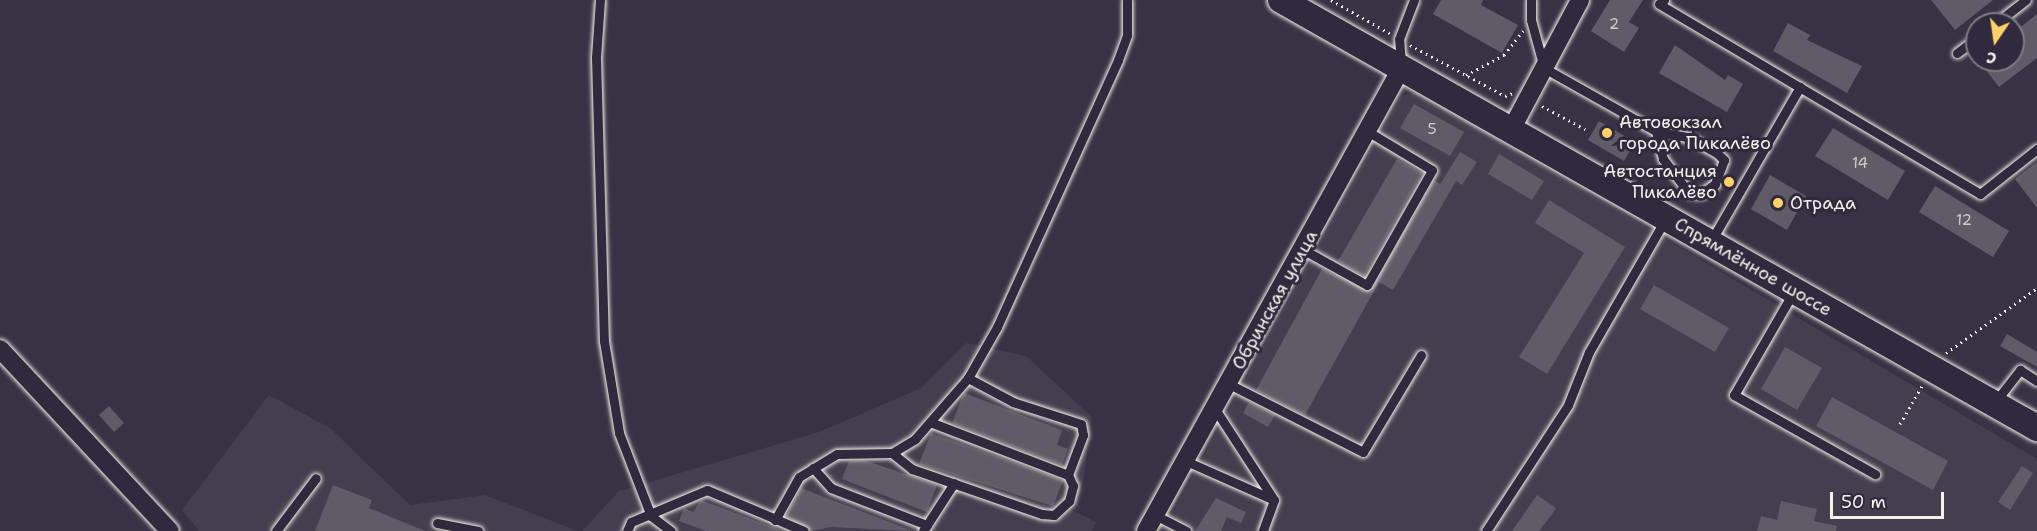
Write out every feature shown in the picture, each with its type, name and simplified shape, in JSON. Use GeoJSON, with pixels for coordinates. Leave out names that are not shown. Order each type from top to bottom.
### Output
{"type":"FeatureCollection","features":[{"type":"Feature","properties":{"kind":"main road","name":"Спрямлённое шоссе"},"geometry":{"type":"LineString","coordinates":[[1281,0],[2037,428]]}},
{"type":"Feature","properties":{"kind":"street"},"geometry":{"type":"LineString","coordinates":[[1511,130],[1580,0]]}},
{"type":"Feature","properties":{"kind":"street","name":"Обринская улица"},"geometry":{"type":"LineString","coordinates":[[1150,523],[1402,68]]}},
{"type":"Feature","properties":{"kind":"street"},"geometry":{"type":"LineString","coordinates":[[0,349],[170,531]]}},
{"type":"Feature","properties":{"kind":"lane"},"geometry":{"type":"LineString","coordinates":[[600,0],[596,57],[604,341],[619,434],[651,516],[671,531]]}},
{"type":"Feature","properties":{"kind":"lane"},"geometry":{"type":"LineString","coordinates":[[775,520],[787,491],[813,468],[837,454],[892,453],[930,422],[968,378],[997,327],[1118,60],[1127,35],[1127,0]]}},
{"type":"Feature","properties":{"kind":"lane"},"geometry":{"type":"LineString","coordinates":[[1402,68],[1399,39],[1414,0]]}},
{"type":"Feature","properties":{"kind":"lane"},"geometry":{"type":"LineString","coordinates":[[1531,0],[1531,20],[1544,68],[1656,131],[1688,137],[1717,153],[1724,160],[1715,184],[1701,194],[1689,193],[1663,159],[1656,131]]}},
{"type":"Feature","properties":{"kind":"lane"},"geometry":{"type":"LineString","coordinates":[[1664,0],[1659,4],[1980,194],[2037,149]]}},
{"type":"Feature","properties":{"kind":"lane"},"geometry":{"type":"LineString","coordinates":[[2010,12],[2026,0]]}},
{"type":"Feature","properties":{"kind":"lane"},"geometry":{"type":"LineString","coordinates":[[1957,53],[1965,47]]}},
{"type":"Feature","properties":{"kind":"lane"},"geometry":{"type":"LineString","coordinates":[[1710,243],[1800,87]]}},
{"type":"Feature","properties":{"kind":"lane"},"geometry":{"type":"LineString","coordinates":[[1302,249],[1367,285],[1432,170],[1367,131]]}},
{"type":"Feature","properties":{"kind":"lane"},"geometry":{"type":"LineString","coordinates":[[1486,531],[1568,405],[1589,351],[1666,218]]}},
{"type":"Feature","properties":{"kind":"lane"},"geometry":{"type":"LineString","coordinates":[[1794,290],[1734,394],[1875,474]]}},
{"type":"Feature","properties":{"kind":"lane"},"geometry":{"type":"LineString","coordinates":[[1229,384],[1363,452],[1421,355]]}},
{"type":"Feature","properties":{"kind":"lane"},"geometry":{"type":"LineString","coordinates":[[1994,404],[2020,370],[2037,381]]}},
{"type":"Feature","properties":{"kind":"lane"},"geometry":{"type":"LineString","coordinates":[[968,378],[1012,402],[1081,424],[1083,435],[1068,475]]}},
{"type":"Feature","properties":{"kind":"lane"},"geometry":{"type":"LineString","coordinates":[[1215,409],[1274,500]]}},
{"type":"Feature","properties":{"kind":"lane"},"geometry":{"type":"LineString","coordinates":[[892,453],[912,469],[1054,515],[1069,501],[1073,486],[1068,475],[930,422]]}},
{"type":"Feature","properties":{"kind":"lane"},"geometry":{"type":"LineString","coordinates":[[1186,461],[1274,500]]}},
{"type":"Feature","properties":{"kind":"lane"},"geometry":{"type":"LineString","coordinates":[[813,468],[831,488],[925,528],[954,483]]}},
{"type":"Feature","properties":{"kind":"lane"},"geometry":{"type":"LineString","coordinates":[[276,531],[316,478]]}},
{"type":"Feature","properties":{"kind":"lane"},"geometry":{"type":"LineString","coordinates":[[627,531],[631,522],[651,516],[707,490],[802,531]]}},
{"type":"Feature","properties":{"kind":"lane"},"geometry":{"type":"LineString","coordinates":[[1263,531],[1274,500]]}},
{"type":"Feature","properties":{"kind":"lane"},"geometry":{"type":"LineString","coordinates":[[1150,523],[1186,531]]}},
{"type":"Feature","properties":{"kind":"lane"},"geometry":{"type":"LineString","coordinates":[[437,524],[478,531]]}},
{"type":"Feature","properties":{"kind":"path"},"geometry":{"type":"LineString","coordinates":[[1331,0],[1504,96],[1518,92],[1585,129]]}},
{"type":"Feature","properties":{"kind":"path"},"geometry":{"type":"LineString","coordinates":[[1466,75],[1504,55],[1531,20]]}},
{"type":"Feature","properties":{"kind":"path"},"geometry":{"type":"LineString","coordinates":[[1900,424],[1932,368],[2037,288]]}},
{"type":"Feature","properties":{"kind":"shaded area"},"geometry":{"type":"Polygon","coordinates":[[[1417,92],[2037,459],[2037,531],[1163,531],[1401,96],[1417,92]]]}},
{"type":"Feature","properties":{"kind":"shaded area"},"geometry":{"type":"Polygon","coordinates":[[[966,343],[1026,356],[1092,417],[1083,482],[1071,510],[1096,522],[1092,531],[582,531],[619,491],[819,432],[921,388],[966,343]]]}},
{"type":"Feature","properties":{"kind":"shaded area"},"geometry":{"type":"Polygon","coordinates":[[[269,395],[330,428],[410,505],[485,495],[578,531],[199,531],[182,510],[269,395]]]}},
{"type":"Feature","properties":{"kind":"building"},"geometry":{"type":"Polygon","coordinates":[[[1441,0],[1483,0],[1481,5],[1518,25],[1502,53],[1433,14],[1441,0]]]}},
{"type":"Feature","properties":{"kind":"building"},"geometry":{"type":"Polygon","coordinates":[[[1610,0],[1643,0],[1629,22],[1639,28],[1624,52],[1591,31],[1610,0]]]}},
{"type":"Feature","properties":{"kind":"building"},"geometry":{"type":"Polygon","coordinates":[[[1931,0],[1993,0],[1978,12],[1965,12],[1965,22],[1955,30],[1931,0]]]}},
{"type":"Feature","properties":{"kind":"building"},"geometry":{"type":"Polygon","coordinates":[[[2037,14],[2037,58],[2025,67],[2025,24],[2037,14]]]}},
{"type":"Feature","properties":{"kind":"building"},"geometry":{"type":"Polygon","coordinates":[[[1788,23],[1810,35],[1807,40],[1862,66],[1847,93],[1773,51],[1788,23]]]}},
{"type":"Feature","properties":{"kind":"building"},"geometry":{"type":"Polygon","coordinates":[[[1675,45],[1725,80],[1728,75],[1743,84],[1727,112],[1659,73],[1675,45]]]}},
{"type":"Feature","properties":{"kind":"building"},"geometry":{"type":"Polygon","coordinates":[[[1987,72],[2019,72],[1999,87],[1987,72]]]}},
{"type":"Feature","properties":{"kind":"building"},"geometry":{"type":"Polygon","coordinates":[[[1414,104],[1464,132],[1450,156],[1400,128],[1414,104]]]}},
{"type":"Feature","properties":{"kind":"building"},"geometry":{"type":"Polygon","coordinates":[[[1599,121],[1635,142],[1624,161],[1588,140],[1599,121]]]}},
{"type":"Feature","properties":{"kind":"building"},"geometry":{"type":"Polygon","coordinates":[[[1833,128],[1905,171],[1888,200],[1815,156],[1833,128]]]}},
{"type":"Feature","properties":{"kind":"building"},"geometry":{"type":"Polygon","coordinates":[[[1460,152],[1477,162],[1462,185],[1456,181],[1393,290],[1379,282],[1305,415],[1256,390],[1322,269],[1371,290],[1434,180],[1440,184],[1460,152]]]}},
{"type":"Feature","properties":{"kind":"building"},"geometry":{"type":"Polygon","coordinates":[[[1499,154],[1544,181],[1532,200],[1488,174],[1499,154]]]}},
{"type":"Feature","properties":{"kind":"building"},"geometry":{"type":"Polygon","coordinates":[[[1397,159],[1422,173],[1364,276],[1338,261],[1397,159]]]}},
{"type":"Feature","properties":{"kind":"building"},"geometry":{"type":"Polygon","coordinates":[[[2037,162],[2037,208],[2015,179],[2037,162]]]}},
{"type":"Feature","properties":{"kind":"building","name":"Отрада"},"geometry":{"type":"Polygon","coordinates":[[[1770,175],[1806,196],[1787,230],[1751,209],[1770,175]]]}},
{"type":"Feature","properties":{"kind":"building"},"geometry":{"type":"Polygon","coordinates":[[[1935,186],[2009,231],[1993,257],[1919,212],[1935,186]]]}},
{"type":"Feature","properties":{"kind":"building"},"geometry":{"type":"Polygon","coordinates":[[[1549,200],[1625,247],[1547,374],[1519,357],[1584,253],[1535,223],[1549,200]]]}},
{"type":"Feature","properties":{"kind":"building"},"geometry":{"type":"Polygon","coordinates":[[[1654,285],[1729,328],[1715,352],[1640,309],[1654,285]]]}},
{"type":"Feature","properties":{"kind":"building"},"geometry":{"type":"Polygon","coordinates":[[[2007,334],[2037,352],[2037,367],[2000,346],[2007,334]]]}},
{"type":"Feature","properties":{"kind":"building"},"geometry":{"type":"Polygon","coordinates":[[[1785,347],[1822,368],[1797,410],[1761,389],[1785,347]]]}},
{"type":"Feature","properties":{"kind":"building"},"geometry":{"type":"Polygon","coordinates":[[[964,393],[1062,430],[1057,445],[1068,449],[1062,465],[952,423],[964,393]]]}},
{"type":"Feature","properties":{"kind":"building"},"geometry":{"type":"Polygon","coordinates":[[[1832,397],[1948,461],[1933,490],[1816,426],[1832,397]]]}},
{"type":"Feature","properties":{"kind":"building"},"geometry":{"type":"Polygon","coordinates":[[[1249,402],[1275,415],[1268,427],[1243,413],[1249,402]]]}},
{"type":"Feature","properties":{"kind":"building"},"geometry":{"type":"Polygon","coordinates":[[[109,406],[124,423],[114,432],[99,415],[109,406]]]}},
{"type":"Feature","properties":{"kind":"building"},"geometry":{"type":"Polygon","coordinates":[[[931,433],[1063,481],[1053,506],[919,464],[931,433]]]}},
{"type":"Feature","properties":{"kind":"building"},"geometry":{"type":"Polygon","coordinates":[[[864,460],[937,485],[927,512],[842,479],[849,461],[864,460]]]}},
{"type":"Feature","properties":{"kind":"building"},"geometry":{"type":"Polygon","coordinates":[[[2022,466],[2033,473],[2010,510],[1998,502],[2022,466]]]}},
{"type":"Feature","properties":{"kind":"building"},"geometry":{"type":"Polygon","coordinates":[[[333,485],[372,500],[369,508],[425,531],[315,531],[333,485]]]}},
{"type":"Feature","properties":{"kind":"building"},"geometry":{"type":"Polygon","coordinates":[[[801,488],[910,531],[831,527],[811,531],[786,516],[801,488]]]}},
{"type":"Feature","properties":{"kind":"building"},"geometry":{"type":"Polygon","coordinates":[[[1537,495],[1556,508],[1552,514],[1539,531],[1512,531],[1537,495]]]}},
{"type":"Feature","properties":{"kind":"building"},"geometry":{"type":"Polygon","coordinates":[[[1216,498],[1246,512],[1241,523],[1227,517],[1221,531],[1195,531],[1216,498]]]}},
{"type":"Feature","properties":{"kind":"building"},"geometry":{"type":"Polygon","coordinates":[[[701,500],[780,531],[706,531],[679,521],[684,508],[693,512],[701,500]]]}},
{"type":"Feature","properties":{"kind":"building"},"geometry":{"type":"Polygon","coordinates":[[[1781,501],[1817,509],[1814,521],[1837,526],[1836,531],[1757,531],[1761,516],[1777,520],[1781,501]]]}},
{"type":"Feature","properties":{"kind":"place","name":"Автовокзал города Пикалёво"},"geometry":{"type":"Point","coordinates":[1607,133]}},
{"type":"Feature","properties":{"kind":"place","name":"Автостанция Пикалёво"},"geometry":{"type":"Point","coordinates":[1729,182]}},
{"type":"Feature","properties":{"kind":"place","name":"Отрада"},"geometry":{"type":"Point","coordinates":[1778,203]}}]}
